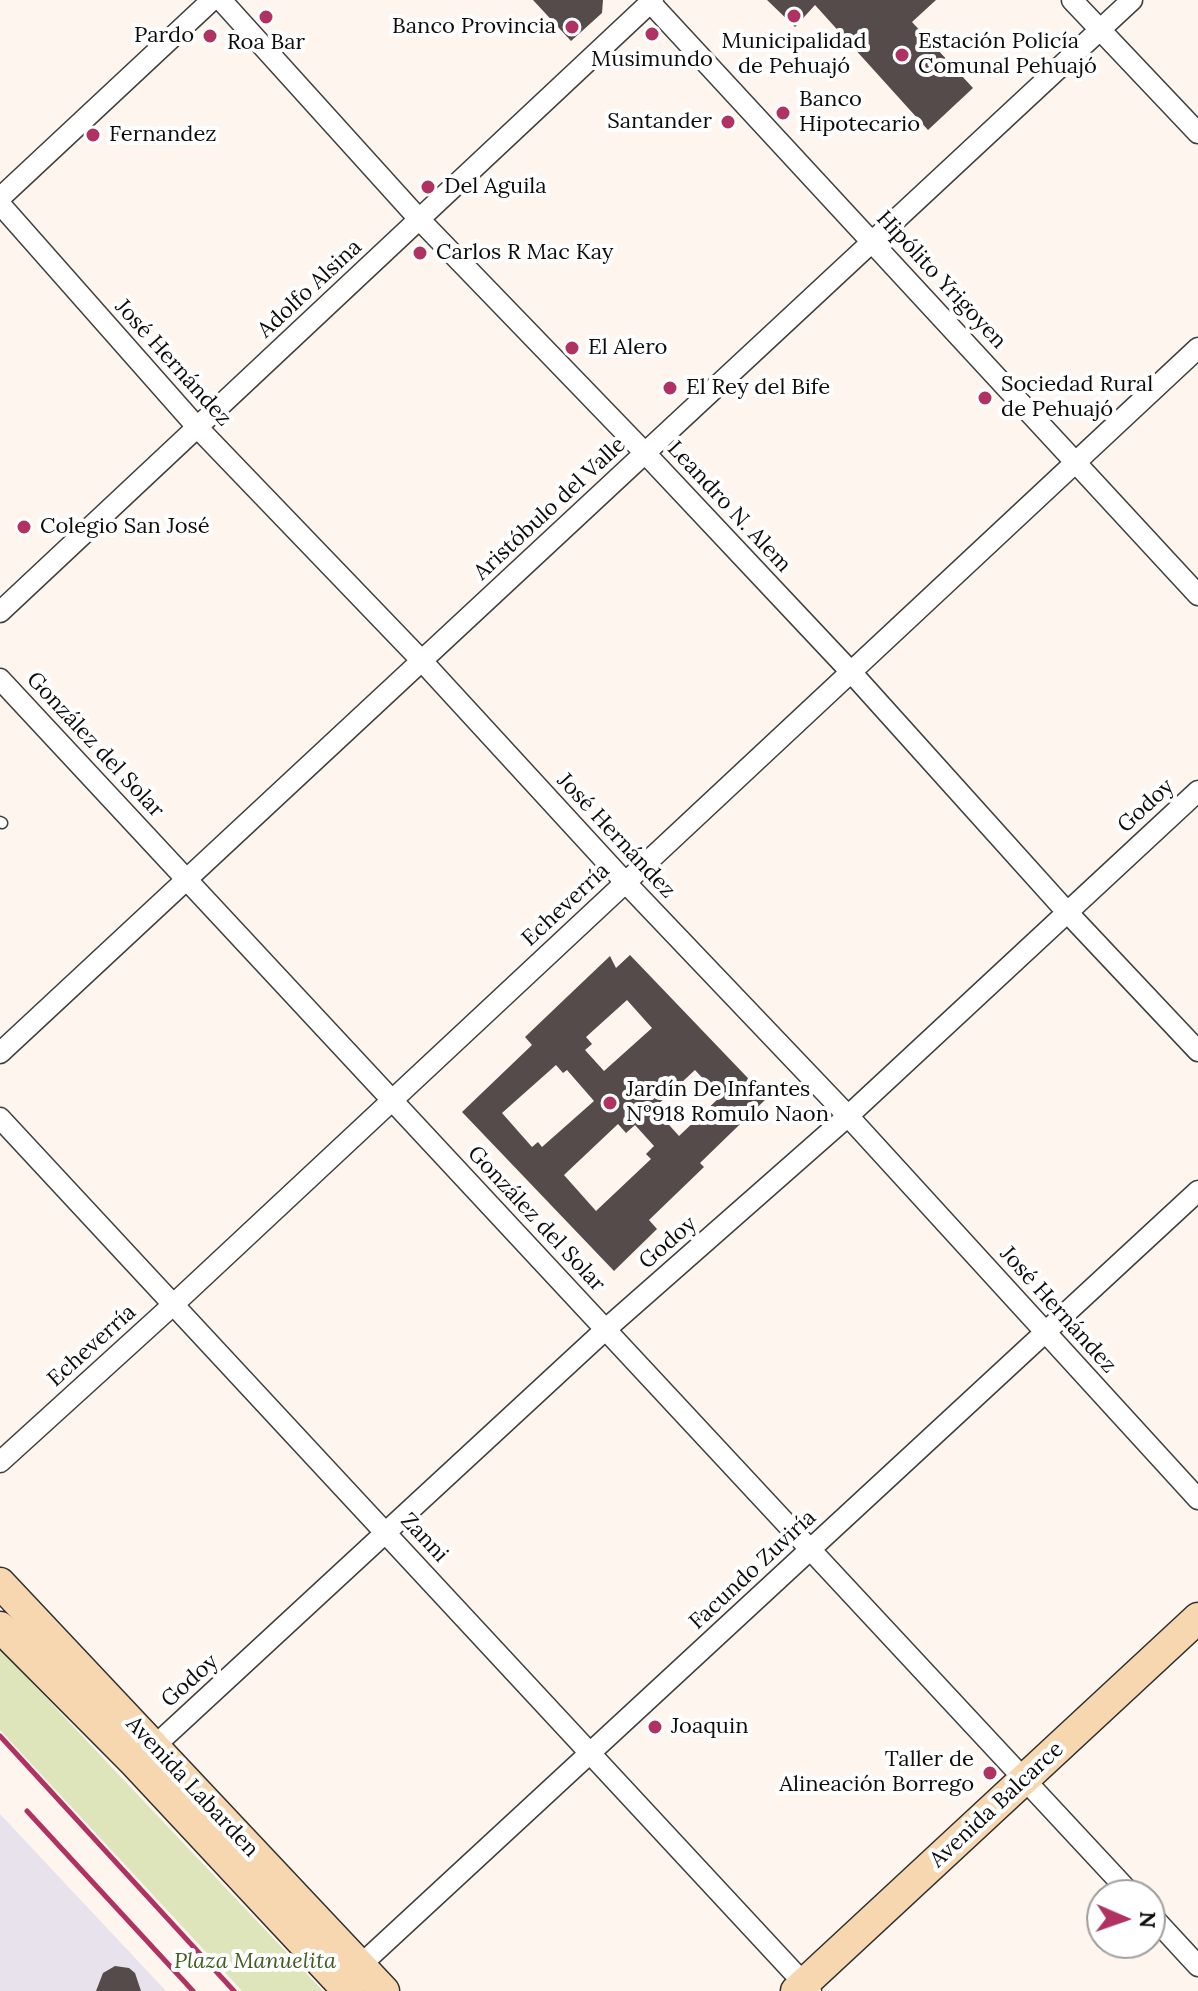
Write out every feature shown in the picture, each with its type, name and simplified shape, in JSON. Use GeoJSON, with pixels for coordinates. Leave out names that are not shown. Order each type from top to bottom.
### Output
{"type":"FeatureCollection","features":[{"type":"Feature","properties":{"kind":"main road","name":"Avenida Labarden"},"geometry":{"type":"LineString","coordinates":[[0,1583],[144,1755],[350,1980],[384,1991]]}},
{"type":"Feature","properties":{"kind":"main road","name":"Avenida Balcarce"},"geometry":{"type":"LineString","coordinates":[[1031,1786],[1198,1618]]}},
{"type":"Feature","properties":{"kind":"main road","name":"Avenida Labarden"},"geometry":{"type":"LineString","coordinates":[[0,1627],[144,1755]]}},
{"type":"Feature","properties":{"kind":"main road","name":"Avenida Balcarce"},"geometry":{"type":"LineString","coordinates":[[809,1989],[1031,1786],[1198,1643]]}},
{"type":"Feature","properties":{"kind":"street"},"geometry":{"type":"LineString","coordinates":[[0,201],[212,0]]}},
{"type":"Feature","properties":{"kind":"street","name":"Leandro N. Alem"},"geometry":{"type":"LineString","coordinates":[[221,0],[419,219],[851,672],[1067,912],[1198,1051]]}},
{"type":"Feature","properties":{"kind":"street"},"geometry":{"type":"LineString","coordinates":[[1072,0],[1198,133]]}},
{"type":"Feature","properties":{"kind":"street","name":"Aristóbulo del Valle"},"geometry":{"type":"LineString","coordinates":[[0,1053],[1132,0]]}},
{"type":"Feature","properties":{"kind":"street","name":"Adolfo Alsina"},"geometry":{"type":"LineString","coordinates":[[0,612],[650,1]]}},
{"type":"Feature","properties":{"kind":"street","name":"Hipólito Yrigoyen"},"geometry":{"type":"LineString","coordinates":[[650,1],[1198,595]]}},
{"type":"Feature","properties":{"kind":"street","name":"José Hernández"},"geometry":{"type":"LineString","coordinates":[[0,201],[197,427],[422,661],[625,882],[848,1116],[1198,1499]]}},
{"type":"Feature","properties":{"kind":"street","name":"Echeverría"},"geometry":{"type":"LineString","coordinates":[[0,1462],[175,1303],[1198,348]]}},
{"type":"Feature","properties":{"kind":"street","name":"González del Solar"},"geometry":{"type":"LineString","coordinates":[[0,679],[1117,1879]]}},
{"type":"Feature","properties":{"kind":"street","name":"Godoy"},"geometry":{"type":"LineString","coordinates":[[144,1755],[606,1329],[848,1116],[1198,791]]}},
{"type":"Feature","properties":{"kind":"street","name":"Zanni"},"geometry":{"type":"LineString","coordinates":[[0,1118],[809,1989]]}},
{"type":"Feature","properties":{"kind":"street","name":"Facundo Zuviría"},"geometry":{"type":"LineString","coordinates":[[350,1980],[590,1753],[1198,1191]]}},
{"type":"Feature","properties":{"kind":"street"},"geometry":{"type":"LineString","coordinates":[[1166,1931],[1198,1966]]}},
{"type":"Feature","properties":{"kind":"shaded area"},"geometry":{"type":"Polygon","coordinates":[[[0,1814],[166,1991],[0,1991],[0,1814]]]}},
{"type":"Feature","properties":{"kind":"green space","name":"Plaza Manuelita"},"geometry":{"type":"Polygon","coordinates":[[[0,1649],[323,1991],[242,1991],[0,1730],[0,1649]]]}},
{"type":"Feature","properties":{"kind":"building","name":"Banco Provincia"},"geometry":{"type":"Polygon","coordinates":[[[533,0],[603,0],[602,13],[571,41],[533,0]]]}},
{"type":"Feature","properties":{"kind":"building","name":"Estación Policía Comunal Pehuajó"},"geometry":{"type":"Polygon","coordinates":[[[767,0],[936,0],[912,22],[973,88],[928,130],[815,5],[795,27],[767,0]]]}},
{"type":"Feature","properties":{"kind":"building"},"geometry":{"type":"Polygon","coordinates":[[[630,955],[767,1098],[700,1163],[704,1167],[649,1220],[657,1229],[614,1271],[462,1112],[532,1045],[525,1037],[610,956],[616,968],[630,955]],[[627,1000],[586,1037],[592,1044],[585,1050],[604,1071],[652,1028],[627,1000]],[[556,1065],[502,1113],[532,1147],[538,1142],[542,1147],[594,1101],[567,1070],[563,1073],[556,1065]],[[695,1070],[654,1108],[679,1136],[720,1097],[695,1070]],[[618,1124],[564,1175],[596,1211],[651,1159],[646,1154],[654,1146],[635,1125],[626,1133],[618,1124]]]}},
{"type":"Feature","properties":{"kind":"building"},"geometry":{"type":"Polygon","coordinates":[[[115,1966],[129,1968],[135,1973],[141,1991],[96,1991],[103,1973],[115,1966]]]}},
{"type":"Feature","properties":{"kind":"railway"},"geometry":{"type":"LineString","coordinates":[[0,1736],[234,1991]]}},
{"type":"Feature","properties":{"kind":"railway"},"geometry":{"type":"LineString","coordinates":[[27,1811],[193,1991]]}},
{"type":"Feature","properties":{"kind":"place","name":"Municipalidad de Pehuajó"},"geometry":{"type":"Point","coordinates":[794,16]}},
{"type":"Feature","properties":{"kind":"place","name":"Roa Bar"},"geometry":{"type":"Point","coordinates":[266,17]}},
{"type":"Feature","properties":{"kind":"place","name":"Banco Provincia"},"geometry":{"type":"Point","coordinates":[572,27]}},
{"type":"Feature","properties":{"kind":"place","name":"Musimundo"},"geometry":{"type":"Point","coordinates":[652,34]}},
{"type":"Feature","properties":{"kind":"place","name":"Pardo"},"geometry":{"type":"Point","coordinates":[210,36]}},
{"type":"Feature","properties":{"kind":"place","name":"Estación Policía Comunal Pehuajó"},"geometry":{"type":"Point","coordinates":[902,55]}},
{"type":"Feature","properties":{"kind":"place","name":"Banco Hipotecario"},"geometry":{"type":"Point","coordinates":[783,113]}},
{"type":"Feature","properties":{"kind":"place","name":"Santander"},"geometry":{"type":"Point","coordinates":[728,122]}},
{"type":"Feature","properties":{"kind":"place","name":"Fernandez"},"geometry":{"type":"Point","coordinates":[93,135]}},
{"type":"Feature","properties":{"kind":"place","name":"Del Aguila"},"geometry":{"type":"Point","coordinates":[428,187]}},
{"type":"Feature","properties":{"kind":"place","name":"Carlos R Mac Kay"},"geometry":{"type":"Point","coordinates":[420,253]}},
{"type":"Feature","properties":{"kind":"place","name":"El Alero"},"geometry":{"type":"Point","coordinates":[572,348]}},
{"type":"Feature","properties":{"kind":"place","name":"El Rey del Bife"},"geometry":{"type":"Point","coordinates":[670,388]}},
{"type":"Feature","properties":{"kind":"place","name":"Sociedad Rural de Pehuajó"},"geometry":{"type":"Point","coordinates":[985,398]}},
{"type":"Feature","properties":{"kind":"place","name":"Colegio San José"},"geometry":{"type":"Point","coordinates":[24,527]}},
{"type":"Feature","properties":{"kind":"place","name":"Jardín De Infantes Nº918 Romulo Naon"},"geometry":{"type":"Point","coordinates":[610,1103]}},
{"type":"Feature","properties":{"kind":"place","name":"Joaquin"},"geometry":{"type":"Point","coordinates":[655,1727]}},
{"type":"Feature","properties":{"kind":"place","name":"Taller de Alineación Borrego"},"geometry":{"type":"Point","coordinates":[990,1773]}}]}
